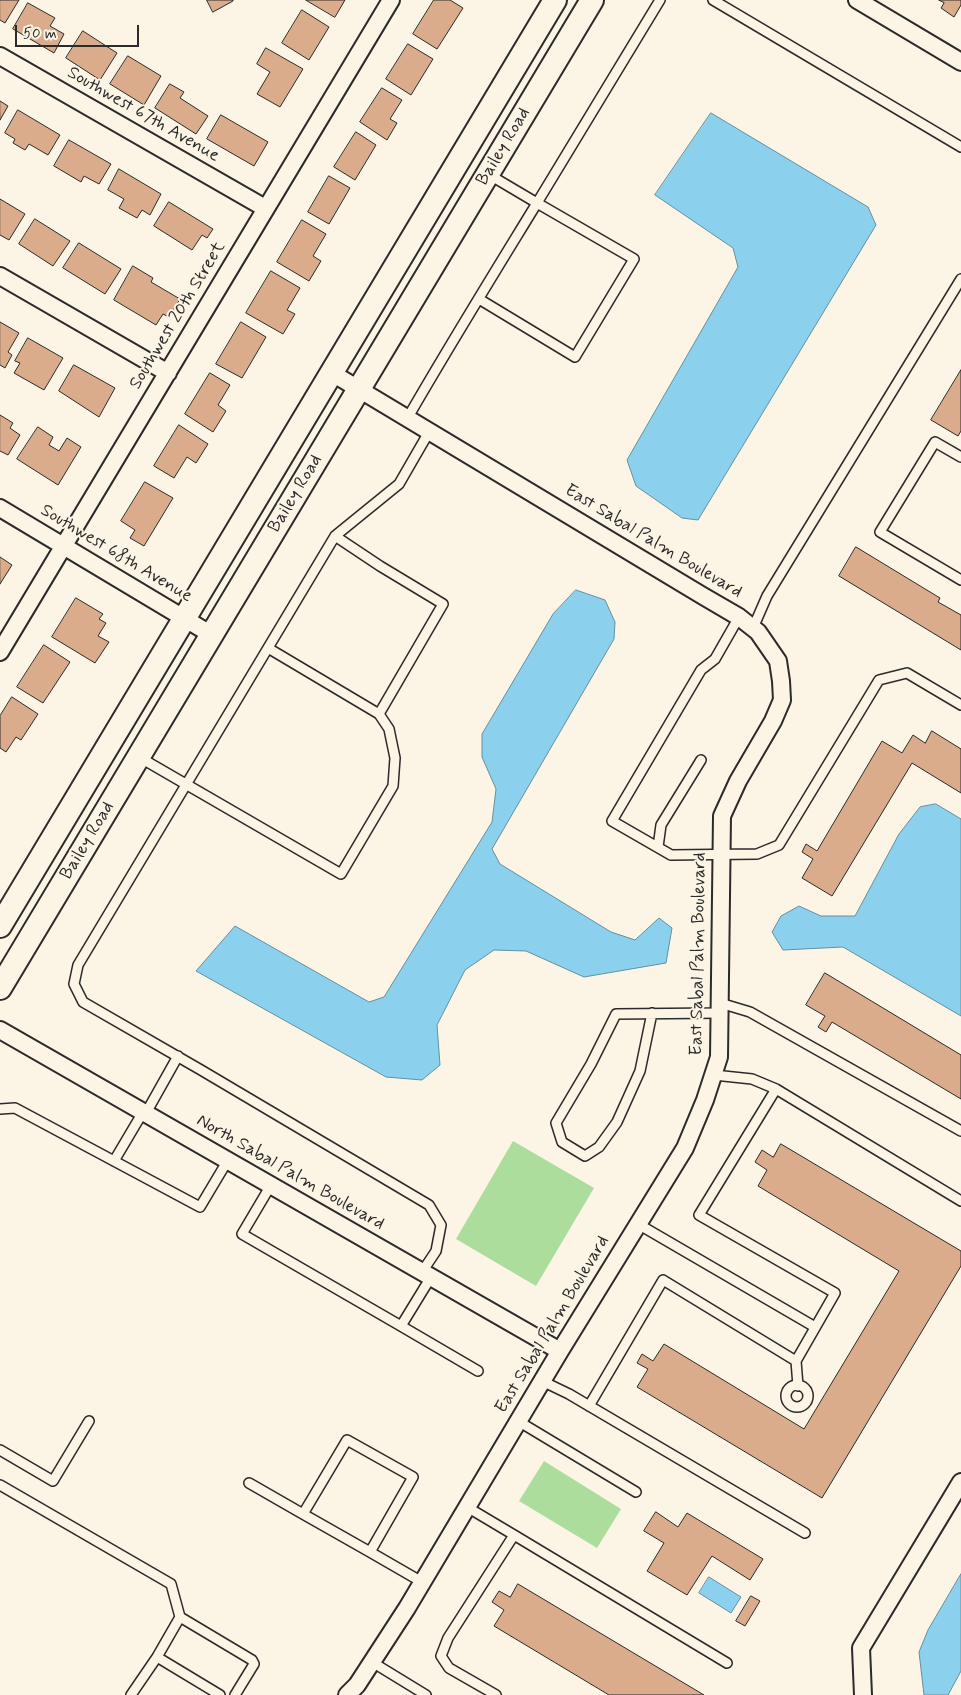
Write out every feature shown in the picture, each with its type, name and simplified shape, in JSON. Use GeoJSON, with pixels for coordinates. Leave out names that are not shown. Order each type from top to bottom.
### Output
{"type":"FeatureCollection","features":[{"type":"Feature","properties":{"kind":"street","name":"Southwest 20th Street"},"geometry":{"type":"LineString","coordinates":[[0,652],[390,0]]}},
{"type":"Feature","properties":{"kind":"street","name":"Bailey Road"},"geometry":{"type":"LineString","coordinates":[[0,926],[555,0]]}},
{"type":"Feature","properties":{"kind":"street","name":"Bailey Road"},"geometry":{"type":"LineString","coordinates":[[0,988],[592,0]]}},
{"type":"Feature","properties":{"kind":"street"},"geometry":{"type":"LineString","coordinates":[[857,0],[961,62]]}},
{"type":"Feature","properties":{"kind":"street","name":"Southwest 67th Avenue"},"geometry":{"type":"LineString","coordinates":[[0,56],[265,208]]}},
{"type":"Feature","properties":{"kind":"street"},"geometry":{"type":"LineString","coordinates":[[0,276],[168,373]]}},
{"type":"Feature","properties":{"kind":"street","name":"East Sabal Palm Boulevard"},"geometry":{"type":"LineString","coordinates":[[332,373],[740,617],[758,632],[778,661],[782,700],[773,721],[738,781],[722,816],[719,1056],[705,1100],[685,1148],[560,1350],[422,1582],[357,1685],[348,1695]]}},
{"type":"Feature","properties":{"kind":"street","name":"Southwest 68th Avenue"},"geometry":{"type":"LineString","coordinates":[[0,508],[212,635]]}},
{"type":"Feature","properties":{"kind":"street","name":"North Sabal Palm Boulevard"},"geometry":{"type":"LineString","coordinates":[[0,1030],[560,1350]]}},
{"type":"Feature","properties":{"kind":"street"},"geometry":{"type":"LineString","coordinates":[[863,1695],[861,1648],[961,1482]]}},
{"type":"Feature","properties":{"kind":"lane"},"geometry":{"type":"LineString","coordinates":[[407,418],[660,0]]}},
{"type":"Feature","properties":{"kind":"lane"},"geometry":{"type":"LineString","coordinates":[[714,0],[961,147]]}},
{"type":"Feature","properties":{"kind":"lane"},"geometry":{"type":"LineString","coordinates":[[479,299],[575,357],[634,259],[488,174]]}},
{"type":"Feature","properties":{"kind":"lane"},"geometry":{"type":"LineString","coordinates":[[753,628],[766,596],[961,279]]}},
{"type":"Feature","properties":{"kind":"lane"},"geometry":{"type":"LineString","coordinates":[[401,1326],[427,1274],[436,1251],[441,1225],[428,1205],[178,1056],[83,1002],[74,984],[78,966],[335,536],[398,484],[429,432]]}},
{"type":"Feature","properties":{"kind":"lane"},"geometry":{"type":"LineString","coordinates":[[961,457],[935,442],[880,532],[961,580]]}},
{"type":"Feature","properties":{"kind":"lane"},"geometry":{"type":"LineString","coordinates":[[335,536],[442,604],[379,714]]}},
{"type":"Feature","properties":{"kind":"lane"},"geometry":{"type":"LineString","coordinates":[[740,617],[715,659],[702,670],[612,821],[671,854],[757,854],[779,845],[879,680],[907,673],[961,705]]}},
{"type":"Feature","properties":{"kind":"lane"},"geometry":{"type":"LineString","coordinates":[[139,757],[187,783],[341,874],[393,786],[395,758],[389,729],[379,714],[268,648]]}},
{"type":"Feature","properties":{"kind":"lane"},"geometry":{"type":"LineString","coordinates":[[658,847],[661,825],[701,760]]}},
{"type":"Feature","properties":{"kind":"lane"},"geometry":{"type":"LineString","coordinates":[[652,1013],[640,1071],[620,1113],[600,1147],[585,1156],[562,1142],[556,1123],[592,1064],[616,1014],[720,1008],[750,1012],[961,1131]]}},
{"type":"Feature","properties":{"kind":"lane"},"geometry":{"type":"LineString","coordinates":[[114,1161],[178,1056]]}},
{"type":"Feature","properties":{"kind":"lane"},"geometry":{"type":"LineString","coordinates":[[714,1075],[752,1079],[776,1089],[961,1201]]}},
{"type":"Feature","properties":{"kind":"lane"},"geometry":{"type":"LineString","coordinates":[[776,1089],[699,1215],[835,1293],[796,1361],[798,1386]]}},
{"type":"Feature","properties":{"kind":"lane"},"geometry":{"type":"LineString","coordinates":[[0,1109],[15,1108],[200,1207],[228,1160]]}},
{"type":"Feature","properties":{"kind":"lane"},"geometry":{"type":"LineString","coordinates":[[271,1185],[242,1234],[478,1371]]}},
{"type":"Feature","properties":{"kind":"lane"},"geometry":{"type":"LineString","coordinates":[[638,1224],[815,1327]]}},
{"type":"Feature","properties":{"kind":"lane"},"geometry":{"type":"LineString","coordinates":[[589,1406],[663,1280],[796,1361]]}},
{"type":"Feature","properties":{"kind":"lane"},"geometry":{"type":"LineString","coordinates":[[542,1381],[589,1406],[806,1533]]}},
{"type":"Feature","properties":{"kind":"lane"},"geometry":{"type":"LineString","coordinates":[[0,1450],[54,1481],[89,1421]]}},
{"type":"Feature","properties":{"kind":"lane"},"geometry":{"type":"LineString","coordinates":[[518,1421],[636,1492]]}},
{"type":"Feature","properties":{"kind":"lane"},"geometry":{"type":"LineString","coordinates":[[303,1514],[347,1440],[380,1458],[413,1477],[370,1552]]}},
{"type":"Feature","properties":{"kind":"lane"},"geometry":{"type":"LineString","coordinates":[[248,1483],[422,1582]]}},
{"type":"Feature","properties":{"kind":"lane"},"geometry":{"type":"LineString","coordinates":[[0,1484],[171,1584],[180,1617],[252,1660],[254,1664],[235,1695]]}},
{"type":"Feature","properties":{"kind":"lane"},"geometry":{"type":"LineString","coordinates":[[467,1507],[727,1663]]}},
{"type":"Feature","properties":{"kind":"lane"},"geometry":{"type":"LineString","coordinates":[[496,1695],[449,1668],[441,1656],[448,1638],[514,1536]]}},
{"type":"Feature","properties":{"kind":"lane"},"geometry":{"type":"LineString","coordinates":[[131,1695],[157,1657],[180,1617]]}},
{"type":"Feature","properties":{"kind":"lane"},"geometry":{"type":"LineString","coordinates":[[157,1657],[220,1695]]}},
{"type":"Feature","properties":{"kind":"lane"},"geometry":{"type":"LineString","coordinates":[[372,1662],[426,1695]]}},
{"type":"Feature","properties":{"kind":"green space"},"geometry":{"type":"Polygon","coordinates":[[[513,1141],[594,1188],[536,1286],[456,1239],[513,1141]]]}},
{"type":"Feature","properties":{"kind":"green space"},"geometry":{"type":"Polygon","coordinates":[[[544,1461],[621,1509],[597,1548],[519,1501],[544,1461]]]}},
{"type":"Feature","properties":{"kind":"water"},"geometry":{"type":"Polygon","coordinates":[[[711,113],[868,207],[876,225],[698,520],[682,518],[636,486],[627,460],[738,267],[733,248],[655,195],[711,113]]]}},
{"type":"Feature","properties":{"kind":"water"},"geometry":{"type":"Polygon","coordinates":[[[576,590],[605,600],[615,622],[614,639],[492,849],[500,864],[611,932],[635,940],[659,918],[672,928],[666,963],[584,977],[526,951],[494,950],[465,970],[437,1025],[440,1065],[422,1080],[386,1077],[196,971],[235,926],[369,1002],[384,997],[492,822],[496,789],[482,757],[482,734],[553,614],[576,590]]]}},
{"type":"Feature","properties":{"kind":"water"},"geometry":{"type":"Polygon","coordinates":[[[936,804],[961,819],[961,1016],[843,947],[783,950],[772,932],[781,916],[799,906],[821,916],[855,916],[899,834],[920,807],[936,804]]]}},
{"type":"Feature","properties":{"kind":"water"},"geometry":{"type":"Polygon","coordinates":[[[961,1574],[961,1671],[948,1695],[924,1695],[919,1652],[928,1630],[961,1574]]]}},
{"type":"Feature","properties":{"kind":"water"},"geometry":{"type":"Polygon","coordinates":[[[709,1577],[741,1597],[731,1613],[699,1593],[709,1577]]]}},
{"type":"Feature","properties":{"kind":"building"},"geometry":{"type":"Polygon","coordinates":[[[0,0],[19,0],[5,23],[0,20],[0,0]]]}},
{"type":"Feature","properties":{"kind":"building"},"geometry":{"type":"Polygon","coordinates":[[[207,0],[233,0],[233,1],[213,12],[207,0]]]}},
{"type":"Feature","properties":{"kind":"building"},"geometry":{"type":"Polygon","coordinates":[[[306,0],[345,0],[335,17],[306,0]]]}},
{"type":"Feature","properties":{"kind":"building"},"geometry":{"type":"Polygon","coordinates":[[[434,0],[450,0],[463,8],[437,49],[413,34],[434,0]]]}},
{"type":"Feature","properties":{"kind":"building"},"geometry":{"type":"Polygon","coordinates":[[[939,0],[961,0],[961,5],[954,17],[941,8],[944,3],[939,0]]]}},
{"type":"Feature","properties":{"kind":"building"},"geometry":{"type":"Polygon","coordinates":[[[28,3],[55,18],[50,26],[64,34],[54,53],[13,29],[28,3]]]}},
{"type":"Feature","properties":{"kind":"building"},"geometry":{"type":"Polygon","coordinates":[[[302,10],[329,27],[309,60],[282,43],[302,10]]]}},
{"type":"Feature","properties":{"kind":"building"},"geometry":{"type":"Polygon","coordinates":[[[83,31],[117,53],[100,80],[66,58],[83,31]]]}},
{"type":"Feature","properties":{"kind":"building"},"geometry":{"type":"Polygon","coordinates":[[[408,44],[433,59],[411,95],[386,79],[408,44]]]}},
{"type":"Feature","properties":{"kind":"building"},"geometry":{"type":"Polygon","coordinates":[[[266,48],[303,69],[280,107],[257,94],[270,72],[257,64],[266,48]]]}},
{"type":"Feature","properties":{"kind":"building"},"geometry":{"type":"Polygon","coordinates":[[[128,56],[161,76],[144,105],[110,84],[128,56]]]}},
{"type":"Feature","properties":{"kind":"building"},"geometry":{"type":"Polygon","coordinates":[[[170,84],[184,92],[180,98],[208,116],[196,134],[155,108],[170,84]]]}},
{"type":"Feature","properties":{"kind":"building"},"geometry":{"type":"Polygon","coordinates":[[[382,88],[402,100],[390,119],[397,123],[387,140],[360,122],[382,88]]]}},
{"type":"Feature","properties":{"kind":"building"},"geometry":{"type":"Polygon","coordinates":[[[0,101],[8,106],[0,120],[0,101]]]}},
{"type":"Feature","properties":{"kind":"building"},"geometry":{"type":"Polygon","coordinates":[[[18,110],[60,135],[48,155],[29,144],[25,150],[13,143],[15,139],[5,133],[18,110]]]}},
{"type":"Feature","properties":{"kind":"building"},"geometry":{"type":"Polygon","coordinates":[[[221,115],[268,142],[254,166],[207,139],[221,115]]]}},
{"type":"Feature","properties":{"kind":"building"},"geometry":{"type":"Polygon","coordinates":[[[356,132],[376,145],[355,180],[334,167],[356,132]]]}},
{"type":"Feature","properties":{"kind":"building"},"geometry":{"type":"Polygon","coordinates":[[[69,140],[111,164],[99,184],[84,176],[81,182],[54,166],[69,140]]]}},
{"type":"Feature","properties":{"kind":"building"},"geometry":{"type":"Polygon","coordinates":[[[119,169],[161,194],[150,215],[142,210],[137,218],[119,208],[124,199],[108,190],[119,169]]]}},
{"type":"Feature","properties":{"kind":"building"},"geometry":{"type":"Polygon","coordinates":[[[329,176],[350,188],[329,224],[308,212],[329,176]]]}},
{"type":"Feature","properties":{"kind":"building"},"geometry":{"type":"Polygon","coordinates":[[[0,199],[25,214],[9,240],[0,235],[0,199]]]}},
{"type":"Feature","properties":{"kind":"building"},"geometry":{"type":"Polygon","coordinates":[[[169,202],[213,229],[207,238],[202,235],[192,250],[154,226],[169,202]]]}},
{"type":"Feature","properties":{"kind":"building"},"geometry":{"type":"Polygon","coordinates":[[[35,219],[70,241],[53,266],[19,244],[35,219]]]}},
{"type":"Feature","properties":{"kind":"building"},"geometry":{"type":"Polygon","coordinates":[[[302,220],[326,234],[313,256],[321,261],[309,281],[277,262],[302,220]]]}},
{"type":"Feature","properties":{"kind":"building"},"geometry":{"type":"Polygon","coordinates":[[[79,243],[121,269],[105,294],[63,268],[79,243]]]}},
{"type":"Feature","properties":{"kind":"building"},"geometry":{"type":"Polygon","coordinates":[[[133,266],[153,278],[151,282],[180,299],[169,317],[163,314],[156,325],[114,300],[133,266]]]}},
{"type":"Feature","properties":{"kind":"building"},"geometry":{"type":"Polygon","coordinates":[[[271,271],[300,288],[287,310],[295,314],[283,334],[246,313],[271,271]]]}},
{"type":"Feature","properties":{"kind":"building"},"geometry":{"type":"Polygon","coordinates":[[[0,322],[19,333],[8,352],[12,355],[5,368],[0,365],[0,322]]]}},
{"type":"Feature","properties":{"kind":"building"},"geometry":{"type":"Polygon","coordinates":[[[241,322],[266,337],[242,378],[216,364],[241,322]]]}},
{"type":"Feature","properties":{"kind":"building"},"geometry":{"type":"Polygon","coordinates":[[[28,338],[63,358],[44,390],[14,373],[20,363],[15,361],[28,338]]]}},
{"type":"Feature","properties":{"kind":"building"},"geometry":{"type":"Polygon","coordinates":[[[74,365],[115,388],[99,417],[59,391],[74,365]]]}},
{"type":"Feature","properties":{"kind":"building"},"geometry":{"type":"Polygon","coordinates":[[[961,370],[961,431],[958,436],[931,420],[961,370]]]}},
{"type":"Feature","properties":{"kind":"building"},"geometry":{"type":"Polygon","coordinates":[[[210,373],[230,385],[218,405],[226,411],[213,432],[185,414],[210,373]]]}},
{"type":"Feature","properties":{"kind":"building"},"geometry":{"type":"Polygon","coordinates":[[[0,415],[13,423],[10,428],[20,435],[8,455],[0,451],[0,415]]]}},
{"type":"Feature","properties":{"kind":"building"},"geometry":{"type":"Polygon","coordinates":[[[179,425],[208,444],[196,463],[187,457],[174,478],[154,466],[179,425]]]}},
{"type":"Feature","properties":{"kind":"building"},"geometry":{"type":"Polygon","coordinates":[[[38,427],[53,437],[49,445],[59,451],[67,438],[81,447],[58,485],[17,459],[38,427]]]}},
{"type":"Feature","properties":{"kind":"building"},"geometry":{"type":"Polygon","coordinates":[[[145,482],[173,498],[144,546],[130,538],[135,530],[121,521],[145,482]]]}},
{"type":"Feature","properties":{"kind":"building"},"geometry":{"type":"Polygon","coordinates":[[[856,547],[940,598],[938,602],[961,615],[961,650],[839,576],[856,547]]]}},
{"type":"Feature","properties":{"kind":"building"},"geometry":{"type":"Polygon","coordinates":[[[0,557],[12,565],[0,584],[0,557]]]}},
{"type":"Feature","properties":{"kind":"building"},"geometry":{"type":"Polygon","coordinates":[[[76,598],[103,614],[99,619],[106,623],[98,636],[109,642],[95,663],[52,637],[76,598]]]}},
{"type":"Feature","properties":{"kind":"building"},"geometry":{"type":"Polygon","coordinates":[[[44,645],[70,662],[43,703],[17,687],[44,645]]]}},
{"type":"Feature","properties":{"kind":"building"},"geometry":{"type":"Polygon","coordinates":[[[12,697],[38,714],[21,740],[16,737],[6,752],[0,748],[0,716],[12,697]]]}},
{"type":"Feature","properties":{"kind":"building"},"geometry":{"type":"Polygon","coordinates":[[[932,731],[961,749],[961,793],[912,763],[832,896],[802,878],[813,859],[802,852],[806,844],[817,851],[882,741],[902,753],[913,735],[925,743],[932,731]]]}},
{"type":"Feature","properties":{"kind":"building"},"geometry":{"type":"Polygon","coordinates":[[[825,973],[961,1055],[961,1099],[832,1022],[826,1032],[818,1027],[825,1016],[806,1005],[825,973]]]}},
{"type":"Feature","properties":{"kind":"building"},"geometry":{"type":"Polygon","coordinates":[[[781,1144],[961,1251],[961,1266],[822,1498],[637,1387],[648,1369],[637,1363],[642,1354],[653,1361],[664,1344],[804,1429],[899,1271],[758,1186],[767,1170],[755,1162],[762,1150],[773,1157],[781,1144]]]}},
{"type":"Feature","properties":{"kind":"building"},"geometry":{"type":"Polygon","coordinates":[[[656,1512],[678,1527],[687,1513],[763,1559],[750,1580],[712,1556],[687,1595],[647,1571],[664,1543],[644,1531],[656,1512]]]}},
{"type":"Feature","properties":{"kind":"building"},"geometry":{"type":"Polygon","coordinates":[[[518,1584],[704,1695],[609,1695],[494,1626],[504,1610],[492,1602],[499,1591],[510,1597],[518,1584]]]}},
{"type":"Feature","properties":{"kind":"building"},"geometry":{"type":"Polygon","coordinates":[[[751,1596],[760,1601],[745,1626],[736,1621],[751,1596]]]}}]}
